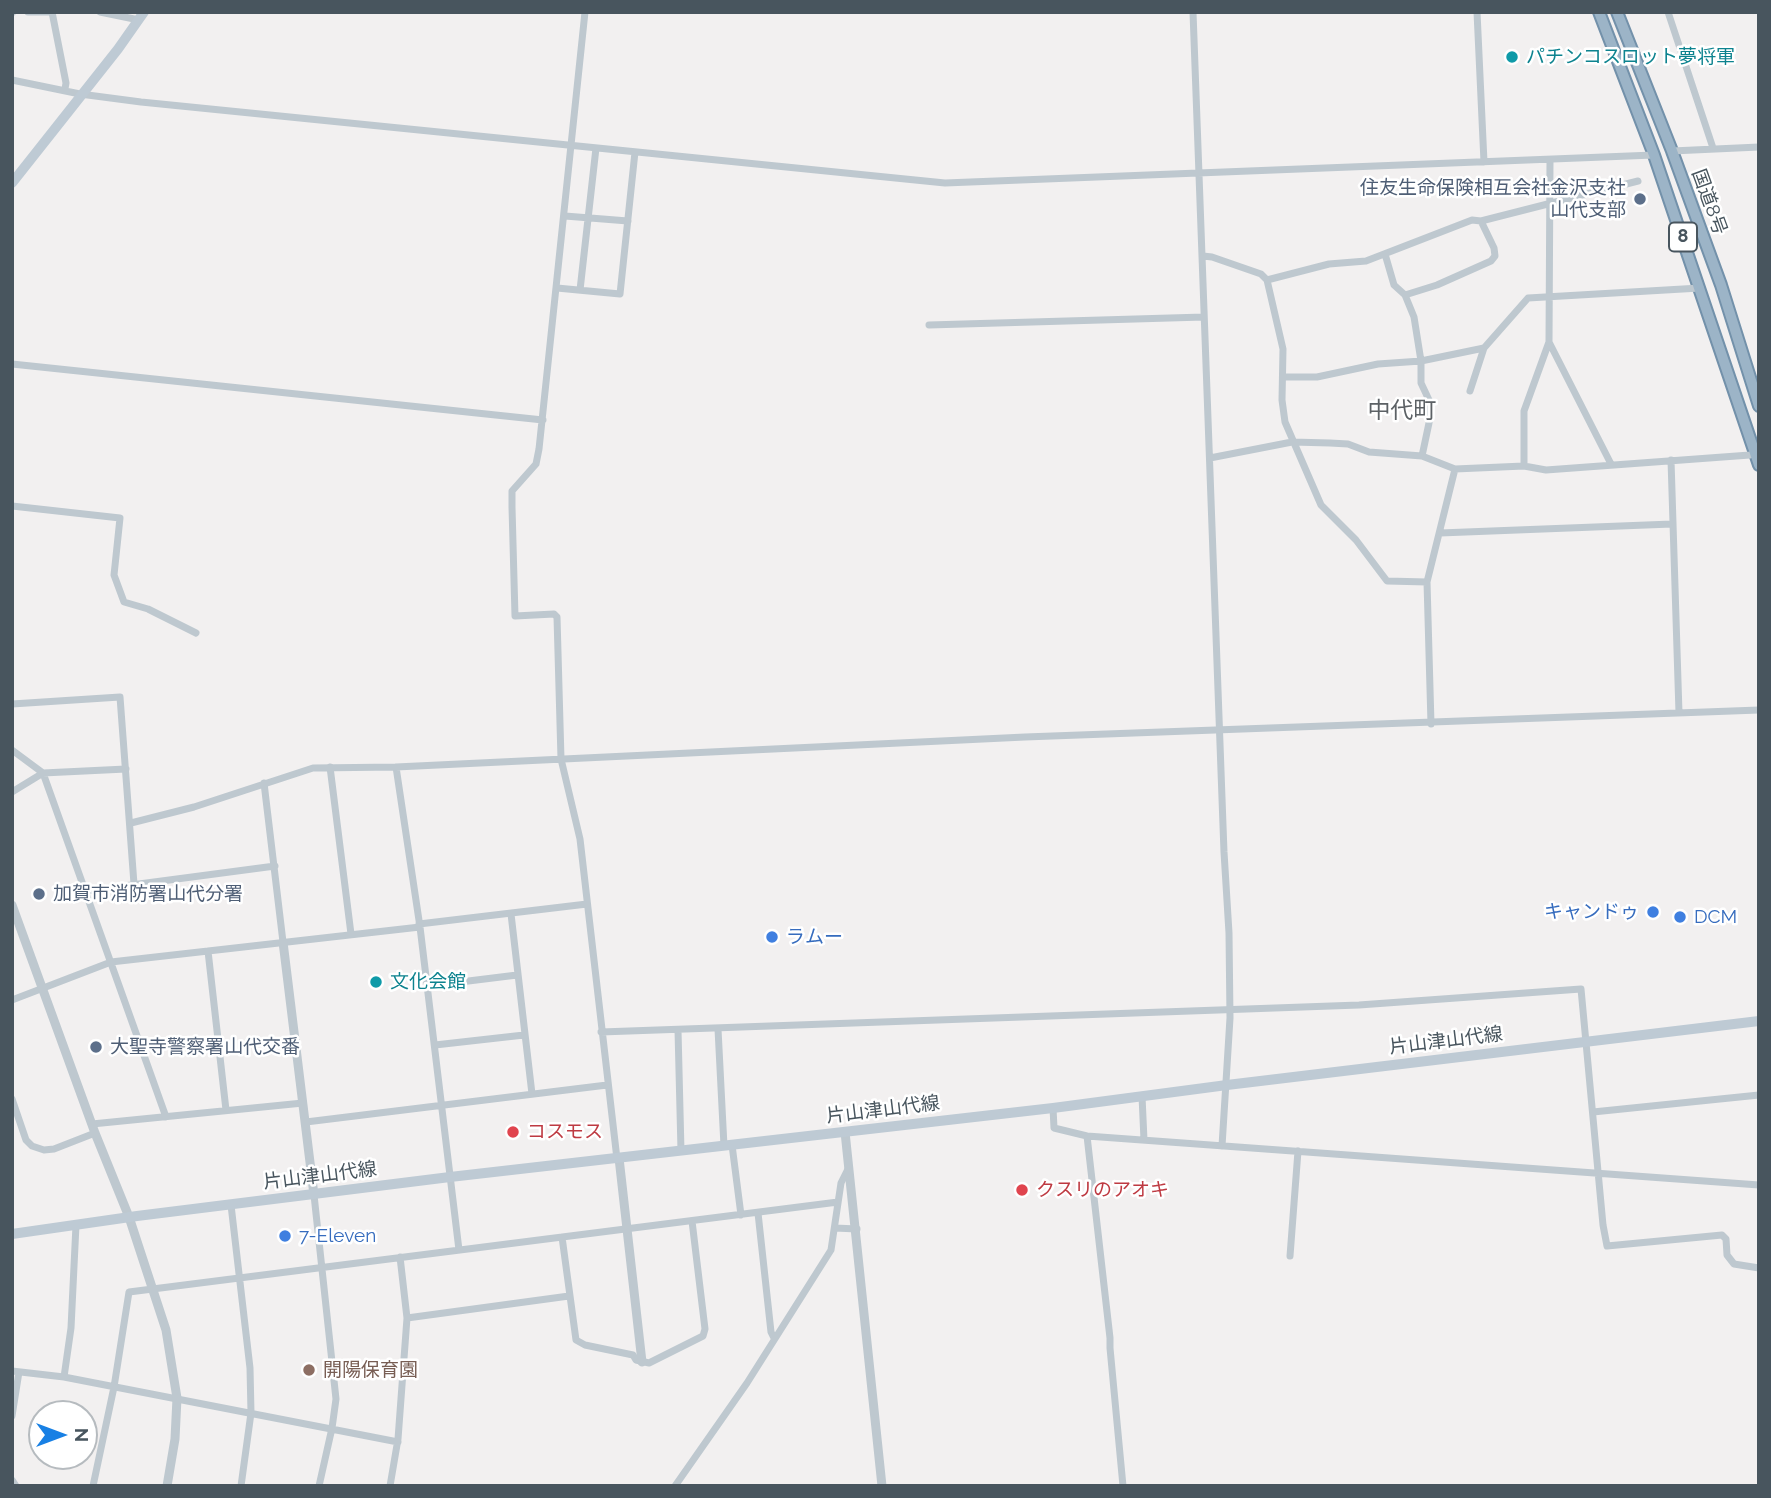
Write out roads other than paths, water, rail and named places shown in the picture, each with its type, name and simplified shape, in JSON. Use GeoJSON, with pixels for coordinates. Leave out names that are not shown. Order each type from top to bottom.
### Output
{"type":"FeatureCollection","features":[{"type":"Feature","properties":{"kind":"highway","name":"国道8号"},"geometry":{"type":"LineString","coordinates":[[1599,12],[1654,155],[1758,457]]}},
{"type":"Feature","properties":{"kind":"highway","name":"国道8号"},"geometry":{"type":"LineString","coordinates":[[1617,12],[1721,285],[1759,406]]}},
{"type":"Feature","properties":{"kind":"main road"},"geometry":{"type":"LineString","coordinates":[[12,183],[142,16]]}},
{"type":"Feature","properties":{"kind":"main road","name":"片山津山代線"},"geometry":{"type":"LineString","coordinates":[[12,1234],[450,1177],[1053,1108],[1759,1021]]}},
{"type":"Feature","properties":{"kind":"street"},"geometry":{"type":"LineString","coordinates":[[28,12],[52,12],[65,89]]}},
{"type":"Feature","properties":{"kind":"street"},"geometry":{"type":"LineString","coordinates":[[100,12],[142,16]]}},
{"type":"Feature","properties":{"kind":"street"},"geometry":{"type":"LineString","coordinates":[[585,12],[565,216],[536,464],[512,491],[515,616],[554,614],[557,617],[561,759],[580,839],[607,1085],[642,1362]]}},
{"type":"Feature","properties":{"kind":"street"},"geometry":{"type":"LineString","coordinates":[[1193,12],[1231,1009],[1222,1146]]}},
{"type":"Feature","properties":{"kind":"street"},"geometry":{"type":"LineString","coordinates":[[1476,12],[1483,162]]}},
{"type":"Feature","properties":{"kind":"street"},"geometry":{"type":"LineString","coordinates":[[1668,12],[1713,148]]}},
{"type":"Feature","properties":{"kind":"street"},"geometry":{"type":"LineString","coordinates":[[12,80],[80,94],[945,183],[1654,155]]}},
{"type":"Feature","properties":{"kind":"street"},"geometry":{"type":"LineString","coordinates":[[1672,151],[1759,147]]}},
{"type":"Feature","properties":{"kind":"street"},"geometry":{"type":"LineString","coordinates":[[580,290],[596,148]]}},
{"type":"Feature","properties":{"kind":"street"},"geometry":{"type":"LineString","coordinates":[[557,288],[620,294],[635,152]]}},
{"type":"Feature","properties":{"kind":"street"},"geometry":{"type":"LineString","coordinates":[[1524,466],[1524,411],[1549,342],[1550,160]]}},
{"type":"Feature","properties":{"kind":"street"},"geometry":{"type":"LineString","coordinates":[[1267,280],[1329,264],[1366,261],[1472,220],[1481,221],[1638,181]]}},
{"type":"Feature","properties":{"kind":"street"},"geometry":{"type":"LineString","coordinates":[[565,216],[628,221]]}},
{"type":"Feature","properties":{"kind":"street"},"geometry":{"type":"LineString","coordinates":[[1405,295],[1476,268],[1495,256],[1481,221]]}},
{"type":"Feature","properties":{"kind":"street"},"geometry":{"type":"LineString","coordinates":[[1385,254],[1394,285],[1405,295],[1414,317],[1421,360],[1421,383],[1429,400],[1429,424],[1422,456]]}},
{"type":"Feature","properties":{"kind":"street"},"geometry":{"type":"LineString","coordinates":[[1203,256],[1261,274],[1267,280],[1283,349],[1283,413],[1292,442],[1321,505],[1356,540],[1387,581],[1427,582]]}},
{"type":"Feature","properties":{"kind":"street"},"geometry":{"type":"LineString","coordinates":[[1470,391],[1484,348],[1528,298],[1701,288]]}},
{"type":"Feature","properties":{"kind":"street"},"geometry":{"type":"LineString","coordinates":[[929,325],[1204,317]]}},
{"type":"Feature","properties":{"kind":"street"},"geometry":{"type":"LineString","coordinates":[[1549,342],[1611,464]]}},
{"type":"Feature","properties":{"kind":"street"},"geometry":{"type":"LineString","coordinates":[[1283,377],[1317,377],[1378,364],[1421,360],[1484,348]]}},
{"type":"Feature","properties":{"kind":"street"},"geometry":{"type":"LineString","coordinates":[[12,365],[542,420]]}},
{"type":"Feature","properties":{"kind":"street"},"geometry":{"type":"LineString","coordinates":[[1210,458],[1292,442],[1348,444],[1369,452],[1422,456],[1455,469],[1524,466],[1546,470],[1671,460],[1758,457]]}},
{"type":"Feature","properties":{"kind":"street"},"geometry":{"type":"LineString","coordinates":[[1671,460],[1679,713]]}},
{"type":"Feature","properties":{"kind":"street"},"geometry":{"type":"LineString","coordinates":[[1431,724],[1427,582],[1455,469]]}},
{"type":"Feature","properties":{"kind":"street"},"geometry":{"type":"LineString","coordinates":[[12,506],[120,518],[114,575],[124,602],[148,609],[196,633]]}},
{"type":"Feature","properties":{"kind":"street"},"geometry":{"type":"LineString","coordinates":[[1440,533],[1672,524]]}},
{"type":"Feature","properties":{"kind":"street"},"geometry":{"type":"LineString","coordinates":[[12,704],[120,697],[134,884]]}},
{"type":"Feature","properties":{"kind":"street"},"geometry":{"type":"LineString","coordinates":[[131,823],[194,807],[313,768],[396,767],[1025,737],[1220,732],[1759,710]]}},
{"type":"Feature","properties":{"kind":"street"},"geometry":{"type":"LineString","coordinates":[[12,750],[43,773],[166,1116]]}},
{"type":"Feature","properties":{"kind":"street"},"geometry":{"type":"LineString","coordinates":[[330,767],[351,934]]}},
{"type":"Feature","properties":{"kind":"street"},"geometry":{"type":"LineString","coordinates":[[396,767],[428,986],[459,1250]]}},
{"type":"Feature","properties":{"kind":"street"},"geometry":{"type":"LineString","coordinates":[[12,792],[43,773],[126,769]]}},
{"type":"Feature","properties":{"kind":"street"},"geometry":{"type":"LineString","coordinates":[[264,783],[335,1385],[332,1428],[319,1486]]}},
{"type":"Feature","properties":{"kind":"street"},"geometry":{"type":"LineString","coordinates":[[86,891],[275,866]]}},
{"type":"Feature","properties":{"kind":"street"},"geometry":{"type":"LineString","coordinates":[[12,1000],[111,962],[587,904]]}},
{"type":"Feature","properties":{"kind":"street"},"geometry":{"type":"LineString","coordinates":[[12,905],[129,1217],[170,1349],[177,1398],[176,1439],[167,1486]]}},
{"type":"Feature","properties":{"kind":"street"},"geometry":{"type":"LineString","coordinates":[[511,914],[532,1094]]}},
{"type":"Feature","properties":{"kind":"street"},"geometry":{"type":"LineString","coordinates":[[208,951],[226,1110]]}},
{"type":"Feature","properties":{"kind":"street"},"geometry":{"type":"LineString","coordinates":[[428,986],[517,975]]}},
{"type":"Feature","properties":{"kind":"street"},"geometry":{"type":"LineString","coordinates":[[601,1032],[1359,1005],[1581,989],[1607,1246],[1722,1235],[1726,1240],[1727,1255],[1734,1264],[1759,1268]]}},
{"type":"Feature","properties":{"kind":"street"},"geometry":{"type":"LineString","coordinates":[[719,1029],[728,1146],[741,1215]]}},
{"type":"Feature","properties":{"kind":"street"},"geometry":{"type":"LineString","coordinates":[[678,1030],[681,1151]]}},
{"type":"Feature","properties":{"kind":"street"},"geometry":{"type":"LineString","coordinates":[[435,1045],[524,1035]]}},
{"type":"Feature","properties":{"kind":"street"},"geometry":{"type":"LineString","coordinates":[[306,1122],[607,1085]]}},
{"type":"Feature","properties":{"kind":"street"},"geometry":{"type":"LineString","coordinates":[[1593,1112],[1759,1095]]}},
{"type":"Feature","properties":{"kind":"street"},"geometry":{"type":"LineString","coordinates":[[1142,1096],[1144,1140]]}},
{"type":"Feature","properties":{"kind":"street"},"geometry":{"type":"LineString","coordinates":[[12,1099],[26,1140],[32,1146],[44,1150],[54,1149],[94,1128],[166,1116],[303,1103]]}},
{"type":"Feature","properties":{"kind":"street"},"geometry":{"type":"LineString","coordinates":[[1053,1108],[1054,1128],[1087,1136],[1759,1185]]}},
{"type":"Feature","properties":{"kind":"street"},"geometry":{"type":"LineString","coordinates":[[845,1132],[882,1486]]}},
{"type":"Feature","properties":{"kind":"street"},"geometry":{"type":"LineString","coordinates":[[1087,1136],[1110,1338],[1123,1486]]}},
{"type":"Feature","properties":{"kind":"street"},"geometry":{"type":"LineString","coordinates":[[1290,1256],[1298,1151]]}},
{"type":"Feature","properties":{"kind":"street"},"geometry":{"type":"LineString","coordinates":[[675,1486],[747,1383],[831,1250],[841,1183],[849,1167]]}},
{"type":"Feature","properties":{"kind":"street"},"geometry":{"type":"LineString","coordinates":[[93,1486],[130,1292],[838,1202]]}},
{"type":"Feature","properties":{"kind":"street"},"geometry":{"type":"LineString","coordinates":[[231,1205],[250,1368],[251,1413],[241,1486]]}},
{"type":"Feature","properties":{"kind":"street"},"geometry":{"type":"LineString","coordinates":[[758,1213],[771,1332],[775,1338]]}},
{"type":"Feature","properties":{"kind":"street"},"geometry":{"type":"LineString","coordinates":[[562,1237],[576,1340],[579,1343],[633,1355],[636,1360],[649,1363],[702,1336],[705,1329],[692,1221]]}},
{"type":"Feature","properties":{"kind":"street"},"geometry":{"type":"LineString","coordinates":[[64,1377],[71,1328],[76,1225]]}},
{"type":"Feature","properties":{"kind":"street"},"geometry":{"type":"LineString","coordinates":[[835,1228],[857,1229]]}},
{"type":"Feature","properties":{"kind":"street"},"geometry":{"type":"LineString","coordinates":[[390,1486],[398,1442],[407,1318],[400,1257]]}},
{"type":"Feature","properties":{"kind":"street"},"geometry":{"type":"LineString","coordinates":[[407,1318],[569,1296]]}},
{"type":"Feature","properties":{"kind":"street"},"geometry":{"type":"LineString","coordinates":[[12,1416],[16,1372],[64,1377],[398,1442]]}},
{"type":"Feature","properties":{"kind":"street"},"geometry":{"type":"LineString","coordinates":[[12,1480],[16,1486]]}},
{"type":"Feature","properties":{"kind":"place","name":"パチンコスロット夢将軍"},"geometry":{"type":"Point","coordinates":[1512,57]}},
{"type":"Feature","properties":{"kind":"place","name":"住友生命保険相互会社金沢支社 山代支部"},"geometry":{"type":"Point","coordinates":[1640,199]}},
{"type":"Feature","properties":{"kind":"place","name":"加賀市消防署山代分署"},"geometry":{"type":"Point","coordinates":[39,894]}},
{"type":"Feature","properties":{"kind":"place","name":"キャンドゥ"},"geometry":{"type":"Point","coordinates":[1653,912]}},
{"type":"Feature","properties":{"kind":"place","name":"DCM"},"geometry":{"type":"Point","coordinates":[1680,917]}},
{"type":"Feature","properties":{"kind":"place","name":"ラムー"},"geometry":{"type":"Point","coordinates":[772,937]}},
{"type":"Feature","properties":{"kind":"place","name":"文化会館"},"geometry":{"type":"Point","coordinates":[376,982]}},
{"type":"Feature","properties":{"kind":"place","name":"大聖寺警察署山代交番"},"geometry":{"type":"Point","coordinates":[96,1047]}},
{"type":"Feature","properties":{"kind":"place","name":"コスモス"},"geometry":{"type":"Point","coordinates":[513,1132]}},
{"type":"Feature","properties":{"kind":"place","name":"クスリのアオキ"},"geometry":{"type":"Point","coordinates":[1022,1190]}},
{"type":"Feature","properties":{"kind":"place","name":"7-Eleven"},"geometry":{"type":"Point","coordinates":[285,1236]}},
{"type":"Feature","properties":{"kind":"place","name":"開陽保育園"},"geometry":{"type":"Point","coordinates":[309,1370]}},
{"type":"Feature","properties":{"kind":"district","name":"中代町"},"geometry":{"type":"Point","coordinates":[1402,411]}}]}
